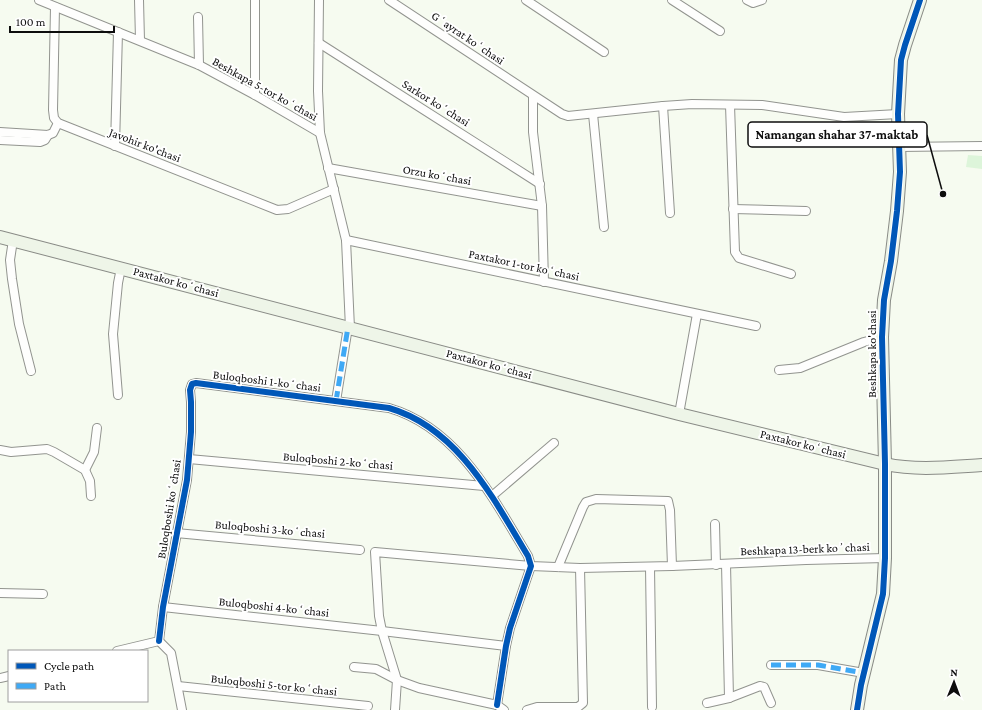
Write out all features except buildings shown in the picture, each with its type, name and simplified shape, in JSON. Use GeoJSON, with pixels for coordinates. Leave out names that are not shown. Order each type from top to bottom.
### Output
{"type":"FeatureCollection","features":[{"type":"Feature","properties":{"kind":"main road","name":"Beshkapa ko'chasi"},"geometry":{"type":"LineString","coordinates":[[857,710],[864,673],[884,594],[886,558],[882,337],[884,300],[891,261],[900,172],[898,114],[901,60],[904,45],[920,0]]}},
{"type":"Feature","properties":{"kind":"main road","name":"Paxtakor koʻchasi"},"geometry":{"type":"LineString","coordinates":[[0,235],[13,240],[679,414],[897,467],[919,468],[982,465]]}},
{"type":"Feature","properties":{"kind":"street","name":"Beshkapa 5-tor koʻchasi"},"geometry":{"type":"LineString","coordinates":[[39,0],[199,65],[320,133]]}},
{"type":"Feature","properties":{"kind":"street"},"geometry":{"type":"LineString","coordinates":[[138,0],[140,40]]}},
{"type":"Feature","properties":{"kind":"street"},"geometry":{"type":"LineString","coordinates":[[255,0],[256,96]]}},
{"type":"Feature","properties":{"kind":"street"},"geometry":{"type":"LineString","coordinates":[[319,0],[318,91],[320,133],[346,240],[349,327],[336,400],[399,411],[420,422],[447,441],[458,451],[492,496],[528,556],[531,566],[510,628],[506,646],[501,708],[480,706],[420,688],[397,680],[376,670],[354,667]]}},
{"type":"Feature","properties":{"kind":"street","name":"Gʻayrat koʻchasi"},"geometry":{"type":"LineString","coordinates":[[389,0],[534,96],[562,114],[568,116],[692,104],[762,105],[844,116],[898,114]]}},
{"type":"Feature","properties":{"kind":"street"},"geometry":{"type":"LineString","coordinates":[[526,0],[604,52]]}},
{"type":"Feature","properties":{"kind":"street"},"geometry":{"type":"LineString","coordinates":[[672,0],[720,31]]}},
{"type":"Feature","properties":{"kind":"street"},"geometry":{"type":"LineString","coordinates":[[750,2],[762,0]]}},
{"type":"Feature","properties":{"kind":"street"},"geometry":{"type":"LineString","coordinates":[[0,132],[48,135],[53,133],[58,124],[54,118],[53,110],[56,7]]}},
{"type":"Feature","properties":{"kind":"street","name":"Beshkapa 5-tor koʻchasi"},"geometry":{"type":"LineString","coordinates":[[198,17],[199,65]]}},
{"type":"Feature","properties":{"kind":"street"},"geometry":{"type":"LineString","coordinates":[[115,146],[118,32]]}},
{"type":"Feature","properties":{"kind":"street","name":"Sarkor koʻchasi"},"geometry":{"type":"LineString","coordinates":[[319,43],[540,184]]}},
{"type":"Feature","properties":{"kind":"street"},"geometry":{"type":"LineString","coordinates":[[534,96],[533,132],[542,206],[544,282]]}},
{"type":"Feature","properties":{"kind":"street"},"geometry":{"type":"LineString","coordinates":[[730,105],[735,252],[740,258],[791,274]]}},
{"type":"Feature","properties":{"kind":"street"},"geometry":{"type":"LineString","coordinates":[[663,106],[670,213]]}},
{"type":"Feature","properties":{"kind":"street"},"geometry":{"type":"LineString","coordinates":[[594,114],[604,227]]}},
{"type":"Feature","properties":{"kind":"street","name":"Javohir ko'chasi"},"geometry":{"type":"LineString","coordinates":[[58,124],[277,210],[288,210],[334,190]]}},
{"type":"Feature","properties":{"kind":"street"},"geometry":{"type":"LineString","coordinates":[[0,140],[40,142],[45,140],[48,135]]}},
{"type":"Feature","properties":{"kind":"street"},"geometry":{"type":"LineString","coordinates":[[899,147],[982,146]]}},
{"type":"Feature","properties":{"kind":"street","name":"Orzu koʻchasi"},"geometry":{"type":"LineString","coordinates":[[328,168],[542,206]]}},
{"type":"Feature","properties":{"kind":"street"},"geometry":{"type":"LineString","coordinates":[[733,209],[806,211]]}},
{"type":"Feature","properties":{"kind":"street"},"geometry":{"type":"LineString","coordinates":[[13,240],[10,260],[12,279],[19,324],[31,371]]}},
{"type":"Feature","properties":{"kind":"street","name":"Paxtakor 1-tor koʻchasi"},"geometry":{"type":"LineString","coordinates":[[346,240],[756,326]]}},
{"type":"Feature","properties":{"kind":"street"},"geometry":{"type":"LineString","coordinates":[[118,395],[114,363],[113,334],[121,268]]}},
{"type":"Feature","properties":{"kind":"street"},"geometry":{"type":"LineString","coordinates":[[679,414],[697,314]]}},
{"type":"Feature","properties":{"kind":"street"},"geometry":{"type":"LineString","coordinates":[[779,370],[800,368],[858,344],[882,337]]}},
{"type":"Feature","properties":{"kind":"street","name":"Buloqboshi 1-koʻchasi"},"geometry":{"type":"LineString","coordinates":[[196,383],[336,400]]}},
{"type":"Feature","properties":{"kind":"street","name":"Buloqboshi koʻchasi"},"geometry":{"type":"LineString","coordinates":[[160,641],[163,607],[187,480],[191,402],[190,390],[192,384],[196,383]]}},
{"type":"Feature","properties":{"kind":"street"},"geometry":{"type":"LineString","coordinates":[[85,470],[94,452],[97,428]]}},
{"type":"Feature","properties":{"kind":"street"},"geometry":{"type":"LineString","coordinates":[[492,496],[554,443]]}},
{"type":"Feature","properties":{"kind":"street"},"geometry":{"type":"LineString","coordinates":[[0,450],[11,452],[47,449],[85,470],[90,481],[91,496]]}},
{"type":"Feature","properties":{"kind":"street","name":"Buloqboshi 2-koʻchasi"},"geometry":{"type":"LineString","coordinates":[[189,459],[484,486]]}},
{"type":"Feature","properties":{"kind":"street"},"geometry":{"type":"LineString","coordinates":[[558,567],[583,507],[586,502],[596,499],[668,501],[670,510],[672,566]]}},
{"type":"Feature","properties":{"kind":"street"},"geometry":{"type":"LineString","coordinates":[[715,524],[716,564]]}},
{"type":"Feature","properties":{"kind":"street","name":"Buloqboshi 3-koʻchasi"},"geometry":{"type":"LineString","coordinates":[[176,533],[360,550]]}},
{"type":"Feature","properties":{"kind":"street","name":"Beshkapa 13-berk koʼchasi"},"geometry":{"type":"LineString","coordinates":[[382,630],[379,616],[376,552],[531,566],[580,568],[650,567],[886,558]]}},
{"type":"Feature","properties":{"kind":"street","name":"Beshkapa 13-berk koʼchasi"},"geometry":{"type":"LineString","coordinates":[[726,564],[729,698]]}},
{"type":"Feature","properties":{"kind":"street"},"geometry":{"type":"LineString","coordinates":[[650,567],[652,707]]}},
{"type":"Feature","properties":{"kind":"street"},"geometry":{"type":"LineString","coordinates":[[527,710],[537,707],[578,708],[583,703],[580,568]]}},
{"type":"Feature","properties":{"kind":"street"},"geometry":{"type":"LineString","coordinates":[[0,593],[43,594]]}},
{"type":"Feature","properties":{"kind":"street","name":"Buloqboshi 4-koʻchasi"},"geometry":{"type":"LineString","coordinates":[[163,607],[382,630],[506,646]]}},
{"type":"Feature","properties":{"kind":"street"},"geometry":{"type":"LineString","coordinates":[[382,630],[397,680],[395,710]]}},
{"type":"Feature","properties":{"kind":"street"},"geometry":{"type":"LineString","coordinates":[[121,650],[160,641],[171,653],[182,710]]}},
{"type":"Feature","properties":{"kind":"street"},"geometry":{"type":"LineString","coordinates":[[771,665],[818,665],[864,673]]}},
{"type":"Feature","properties":{"kind":"street","name":"Buloqboshi 5-tor koʻchasi"},"geometry":{"type":"LineString","coordinates":[[178,686],[368,706]]}},
{"type":"Feature","properties":{"kind":"street"},"geometry":{"type":"LineString","coordinates":[[707,704],[729,698],[760,686],[764,688],[771,703]]}},
{"type":"Feature","properties":{"kind":"green space"},"geometry":{"type":"Polygon","coordinates":[[[968,155],[982,156],[982,169],[966,167],[968,155]]]}},
{"type":"Feature","properties":{"kind":"marked path"},"geometry":{"type":"LineString","coordinates":[[336,401],[348,327]]}},
{"type":"Feature","properties":{"kind":"marked path"},"geometry":{"type":"LineString","coordinates":[[771,665],[818,665],[864,673]]}},
{"type":"Feature","properties":{"kind":"cycle path"},"geometry":{"type":"LineString","coordinates":[[857,710],[861,685],[883,594],[885,558],[885,464],[882,337],[884,300],[891,261],[900,172],[898,114],[901,60],[920,0]]}},
{"type":"Feature","properties":{"kind":"cycle path"},"geometry":{"type":"LineString","coordinates":[[159,641],[163,607],[187,480],[191,432],[190,390],[192,384],[196,383],[389,408],[413,418],[435,431],[454,448],[487,489],[528,556],[531,566],[510,628],[497,705]]}},
{"type":"Feature","properties":{"kind":"place","name":"Namangan shahar 37-maktab"},"geometry":{"type":"Point","coordinates":[943,194]}}]}
